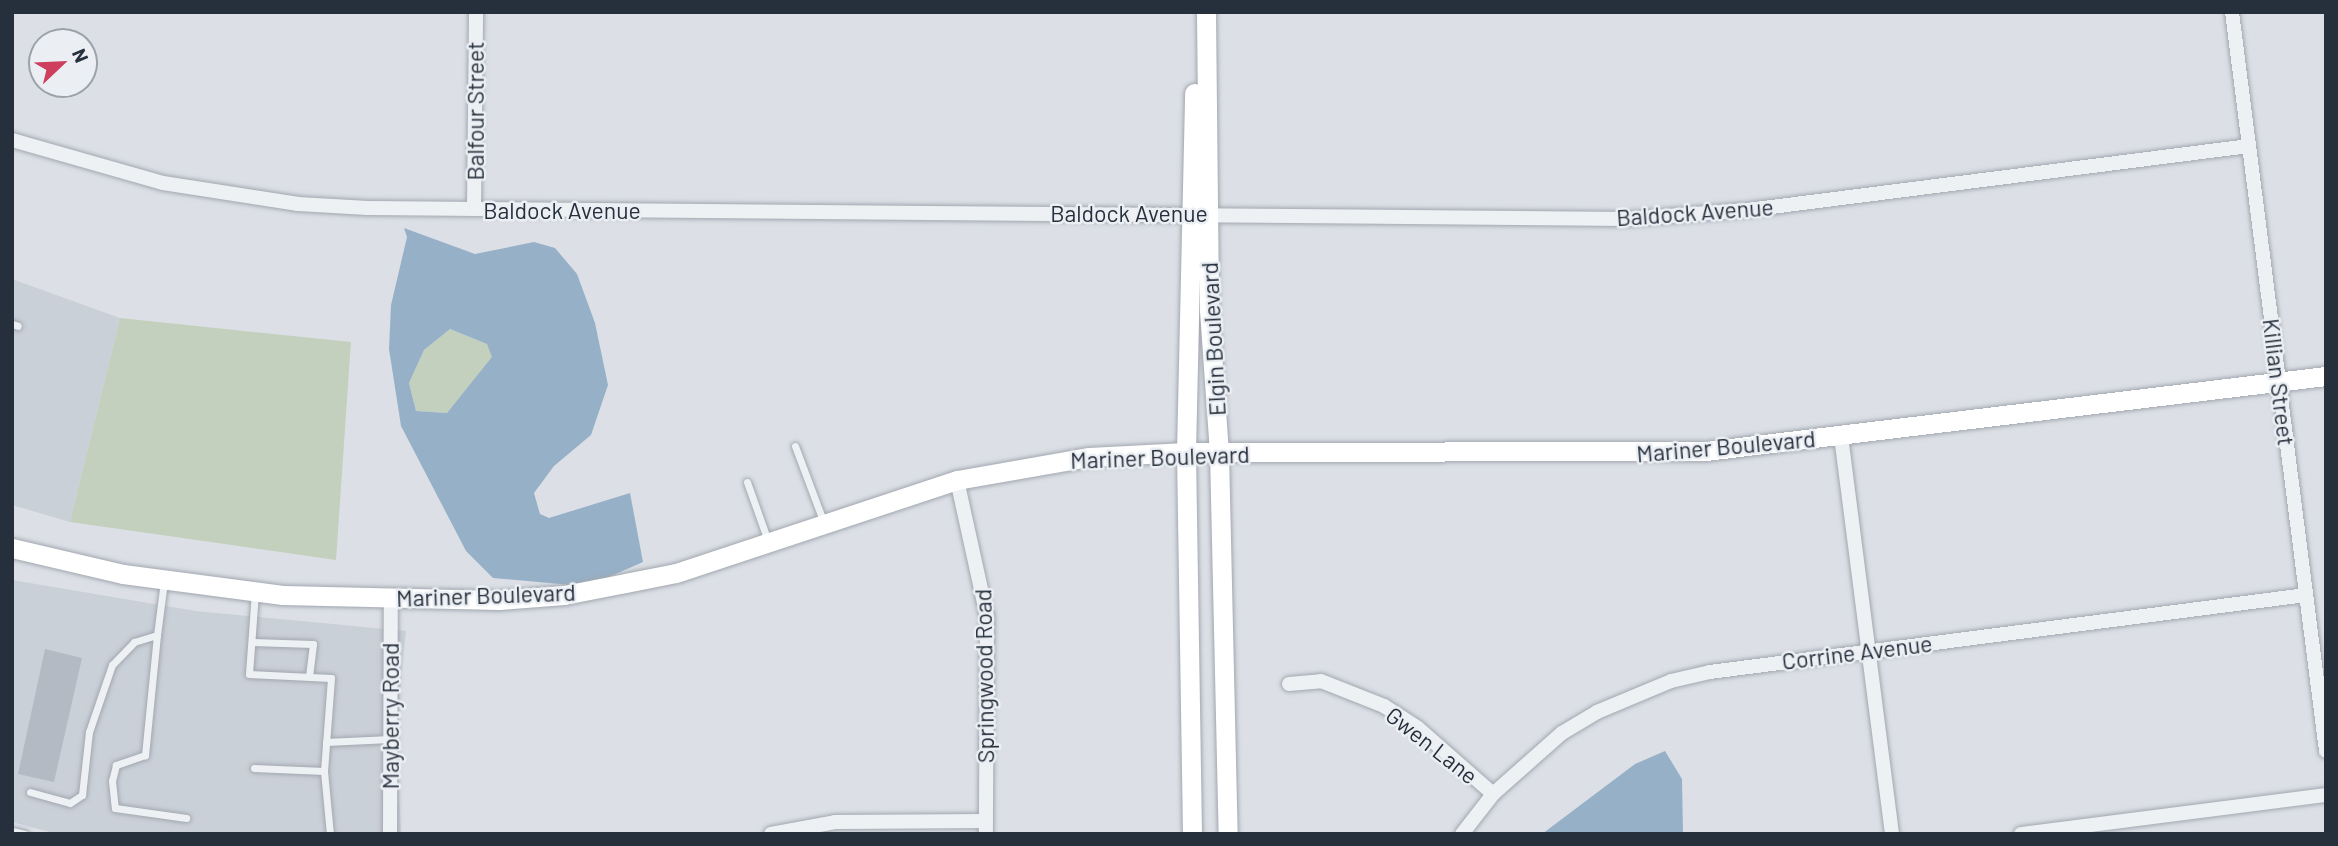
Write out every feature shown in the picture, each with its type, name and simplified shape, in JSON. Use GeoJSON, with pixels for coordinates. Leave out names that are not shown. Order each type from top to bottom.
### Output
{"type":"FeatureCollection","features":[{"type":"Feature","properties":{"kind":"main road","name":"Elgin Boulevard"},"geometry":{"type":"LineString","coordinates":[[1197,12],[1199,213],[1219,452],[1228,834]]}},
{"type":"Feature","properties":{"kind":"main road","name":"Elgin Boulevard"},"geometry":{"type":"LineString","coordinates":[[1192,834],[1186,452],[1199,213],[1206,12]]}},
{"type":"Feature","properties":{"kind":"main road","name":"Mariner Boulevard"},"geometry":{"type":"LineString","coordinates":[[12,548],[164,580],[255,592],[391,599],[499,600],[616,587],[676,573],[957,480],[1089,457],[1186,452],[1629,455],[1841,436],[2326,376]]}},
{"type":"Feature","properties":{"kind":"street","name":"Balfour Street"},"geometry":{"type":"LineString","coordinates":[[474,209],[476,12]]}},
{"type":"Feature","properties":{"kind":"street","name":"Killian Street"},"geometry":{"type":"LineString","coordinates":[[2232,12],[2326,751]]}},
{"type":"Feature","properties":{"kind":"street","name":"Baldock Avenue"},"geometry":{"type":"LineString","coordinates":[[12,140],[101,168],[230,195],[368,208],[1199,213],[1628,219],[1702,215],[2249,146]]}},
{"type":"Feature","properties":{"kind":"street"},"geometry":{"type":"LineString","coordinates":[[1841,436],[1892,834]]}},
{"type":"Feature","properties":{"kind":"street","name":"Springwood Road"},"geometry":{"type":"LineString","coordinates":[[957,480],[987,617],[986,827]]}},
{"type":"Feature","properties":{"kind":"street","name":"Corrine Avenue"},"geometry":{"type":"LineString","coordinates":[[1462,834],[1493,794],[1563,733],[1636,693],[1710,672],[2306,595]]}},
{"type":"Feature","properties":{"kind":"street","name":"Mayberry Road"},"geometry":{"type":"LineString","coordinates":[[390,834],[391,599]]}},
{"type":"Feature","properties":{"kind":"street","name":"Gwen Lane"},"geometry":{"type":"LineString","coordinates":[[1289,684],[1321,681],[1384,706],[1418,728],[1493,794]]}},
{"type":"Feature","properties":{"kind":"street"},"geometry":{"type":"LineString","coordinates":[[2021,834],[2326,795]]}},
{"type":"Feature","properties":{"kind":"street"},"geometry":{"type":"LineString","coordinates":[[771,834],[835,822],[986,827]]}},
{"type":"Feature","properties":{"kind":"lane"},"geometry":{"type":"LineString","coordinates":[[795,446],[824,523]]}},
{"type":"Feature","properties":{"kind":"lane"},"geometry":{"type":"LineString","coordinates":[[747,482],[769,543]]}},
{"type":"Feature","properties":{"kind":"lane"},"geometry":{"type":"LineString","coordinates":[[164,580],[145,755],[116,765],[112,781],[115,808],[186,818]]}},
{"type":"Feature","properties":{"kind":"lane"},"geometry":{"type":"LineString","coordinates":[[255,592],[249,674],[331,678],[324,771],[330,834]]}},
{"type":"Feature","properties":{"kind":"lane"},"geometry":{"type":"LineString","coordinates":[[30,792],[71,803],[82,795],[89,732],[112,665],[134,642],[157,635]]}},
{"type":"Feature","properties":{"kind":"lane"},"geometry":{"type":"LineString","coordinates":[[252,642],[313,645],[309,677]]}},
{"type":"Feature","properties":{"kind":"lane"},"geometry":{"type":"LineString","coordinates":[[289,676],[290,666]]}},
{"type":"Feature","properties":{"kind":"lane"},"geometry":{"type":"LineString","coordinates":[[326,742],[390,739]]}},
{"type":"Feature","properties":{"kind":"lane"},"geometry":{"type":"LineString","coordinates":[[254,768],[324,771]]}},
{"type":"Feature","properties":{"kind":"lane"},"geometry":{"type":"LineString","coordinates":[[12,831],[25,834]]}},
{"type":"Feature","properties":{"kind":"shaded area"},"geometry":{"type":"Polygon","coordinates":[[[12,279],[120,318],[70,522],[12,505],[12,279]]]}},
{"type":"Feature","properties":{"kind":"shaded area"},"geometry":{"type":"Polygon","coordinates":[[[12,580],[196,611],[406,631],[396,734],[401,834],[57,834],[12,822],[12,580]]]}},
{"type":"Feature","properties":{"kind":"green space"},"geometry":{"type":"Polygon","coordinates":[[[120,318],[351,342],[336,560],[70,522],[120,318]]]}},
{"type":"Feature","properties":{"kind":"green space"},"geometry":{"type":"Polygon","coordinates":[[[450,329],[487,344],[493,357],[447,413],[416,411],[409,383],[424,350],[450,329]]]}},
{"type":"Feature","properties":{"kind":"water"},"geometry":{"type":"Polygon","coordinates":[[[404,228],[475,254],[534,242],[555,248],[577,274],[595,323],[608,385],[591,435],[554,466],[534,493],[540,514],[549,518],[630,493],[643,562],[602,580],[571,585],[493,578],[466,551],[401,426],[389,349],[391,305],[407,237],[404,228]],[[450,329],[424,350],[409,383],[416,411],[447,413],[492,357],[487,344],[450,329]]]}},
{"type":"Feature","properties":{"kind":"water"},"geometry":{"type":"Polygon","coordinates":[[[1665,751],[1682,779],[1683,834],[1542,834],[1635,764],[1665,751]]]}},
{"type":"Feature","properties":{"kind":"building"},"geometry":{"type":"Polygon","coordinates":[[[45,649],[82,658],[54,782],[18,774],[45,649]]]}}]}
